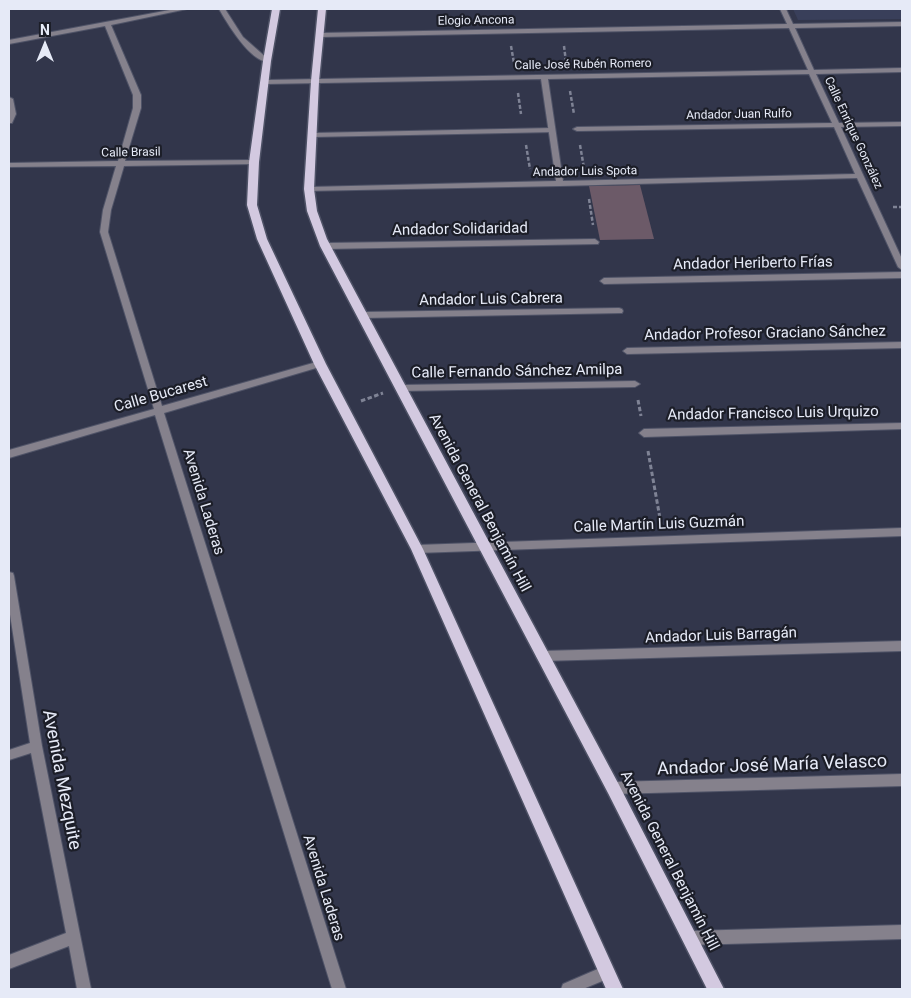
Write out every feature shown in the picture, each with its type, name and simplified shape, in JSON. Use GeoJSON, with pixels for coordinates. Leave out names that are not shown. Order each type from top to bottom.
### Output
{"type":"FeatureCollection","features":[{"type":"Feature","properties":{"kind":"main road"},"geometry":{"type":"LineString","coordinates":[[276,9],[267,61],[254,162],[252,206],[262,239],[320,364],[417,548],[615,989]]}},
{"type":"Feature","properties":{"kind":"main road","name":"Avenida General Benjamín Hill"},"geometry":{"type":"LineString","coordinates":[[322,9],[315,81],[309,189],[310,206],[325,246],[363,315],[483,547],[613,788],[716,989]]}},
{"type":"Feature","properties":{"kind":"street"},"geometry":{"type":"LineString","coordinates":[[9,42],[184,9]]}},
{"type":"Feature","properties":{"kind":"street"},"geometry":{"type":"LineString","coordinates":[[222,9],[238,37],[246,46],[267,61]]}},
{"type":"Feature","properties":{"kind":"street","name":"Calle Enrique González"},"geometry":{"type":"LineString","coordinates":[[783,9],[902,267]]}},
{"type":"Feature","properties":{"kind":"street","name":"Avenida Laderas"},"geometry":{"type":"LineString","coordinates":[[107,23],[137,95],[137,108],[107,210],[104,232],[339,989]]}},
{"type":"Feature","properties":{"kind":"street","name":"Elogio Ancona"},"geometry":{"type":"LineString","coordinates":[[320,35],[902,24]]}},
{"type":"Feature","properties":{"kind":"street","name":"Calle José Rubén Romero"},"geometry":{"type":"LineString","coordinates":[[265,82],[902,70]]}},
{"type":"Feature","properties":{"kind":"street"},"geometry":{"type":"LineString","coordinates":[[544,77],[560,184]]}},
{"type":"Feature","properties":{"kind":"street"},"geometry":{"type":"LineString","coordinates":[[9,99],[12,114],[9,121]]}},
{"type":"Feature","properties":{"kind":"street","name":"Andador Juan Rulfo"},"geometry":{"type":"LineString","coordinates":[[577,129],[902,124]]}},
{"type":"Feature","properties":{"kind":"street"},"geometry":{"type":"LineString","coordinates":[[312,135],[552,130]]}},
{"type":"Feature","properties":{"kind":"street","name":"Calle Brasil"},"geometry":{"type":"LineString","coordinates":[[9,166],[254,162]]}},
{"type":"Feature","properties":{"kind":"street","name":"Andador Luis Spota"},"geometry":{"type":"LineString","coordinates":[[309,189],[861,176]]}},
{"type":"Feature","properties":{"kind":"street","name":"Andador Solidaridad"},"geometry":{"type":"LineString","coordinates":[[325,246],[595,242]]}},
{"type":"Feature","properties":{"kind":"street","name":"Andador Heriberto Frías"},"geometry":{"type":"LineString","coordinates":[[604,281],[902,275]]}},
{"type":"Feature","properties":{"kind":"street","name":"Andador Luis Cabrera"},"geometry":{"type":"LineString","coordinates":[[363,315],[619,311]]}},
{"type":"Feature","properties":{"kind":"street","name":"Andador Profesor Graciano Sánchez"},"geometry":{"type":"LineString","coordinates":[[627,350],[902,345]]}},
{"type":"Feature","properties":{"kind":"street","name":"Calle Bucarest"},"geometry":{"type":"LineString","coordinates":[[9,454],[320,364]]}},
{"type":"Feature","properties":{"kind":"street","name":"Calle Fernando Sánchez Amilpa"},"geometry":{"type":"LineString","coordinates":[[401,388],[634,384]]}},
{"type":"Feature","properties":{"kind":"street","name":"Andador Francisco Luis Urquizo"},"geometry":{"type":"LineString","coordinates":[[644,433],[902,426]]}},
{"type":"Feature","properties":{"kind":"street","name":"Calle Martín Luis Guzmán"},"geometry":{"type":"LineString","coordinates":[[417,548],[902,532]]}},
{"type":"Feature","properties":{"kind":"street","name":"Avenida Mezquite"},"geometry":{"type":"LineString","coordinates":[[9,581],[36,746],[84,989]]}},
{"type":"Feature","properties":{"kind":"street","name":"Andador Luis Barragán"},"geometry":{"type":"LineString","coordinates":[[542,656],[902,646]]}},
{"type":"Feature","properties":{"kind":"street"},"geometry":{"type":"LineString","coordinates":[[9,755],[36,746]]}},
{"type":"Feature","properties":{"kind":"street","name":"Andador José María Velasco"},"geometry":{"type":"LineString","coordinates":[[613,788],[902,780]]}},
{"type":"Feature","properties":{"kind":"street"},"geometry":{"type":"LineString","coordinates":[[690,938],[902,932]]}},
{"type":"Feature","properties":{"kind":"street"},"geometry":{"type":"LineString","coordinates":[[9,962],[74,937]]}},
{"type":"Feature","properties":{"kind":"street"},"geometry":{"type":"LineString","coordinates":[[568,989],[607,972]]}},
{"type":"Feature","properties":{"kind":"path"},"geometry":{"type":"LineString","coordinates":[[562,30],[586,183]]}},
{"type":"Feature","properties":{"kind":"path"},"geometry":{"type":"LineString","coordinates":[[509,32],[532,184]]}},
{"type":"Feature","properties":{"kind":"path"},"geometry":{"type":"LineString","coordinates":[[342,407],[401,388]]}},
{"type":"Feature","properties":{"kind":"shaded area"},"geometry":{"type":"Polygon","coordinates":[[[793,9],[902,9],[902,19],[798,20],[793,9]]]}},
{"type":"Feature","properties":{"kind":"shaded area"},"geometry":{"type":"Polygon","coordinates":[[[640,185],[654,239],[600,240],[589,186],[640,185]]]}}]}
